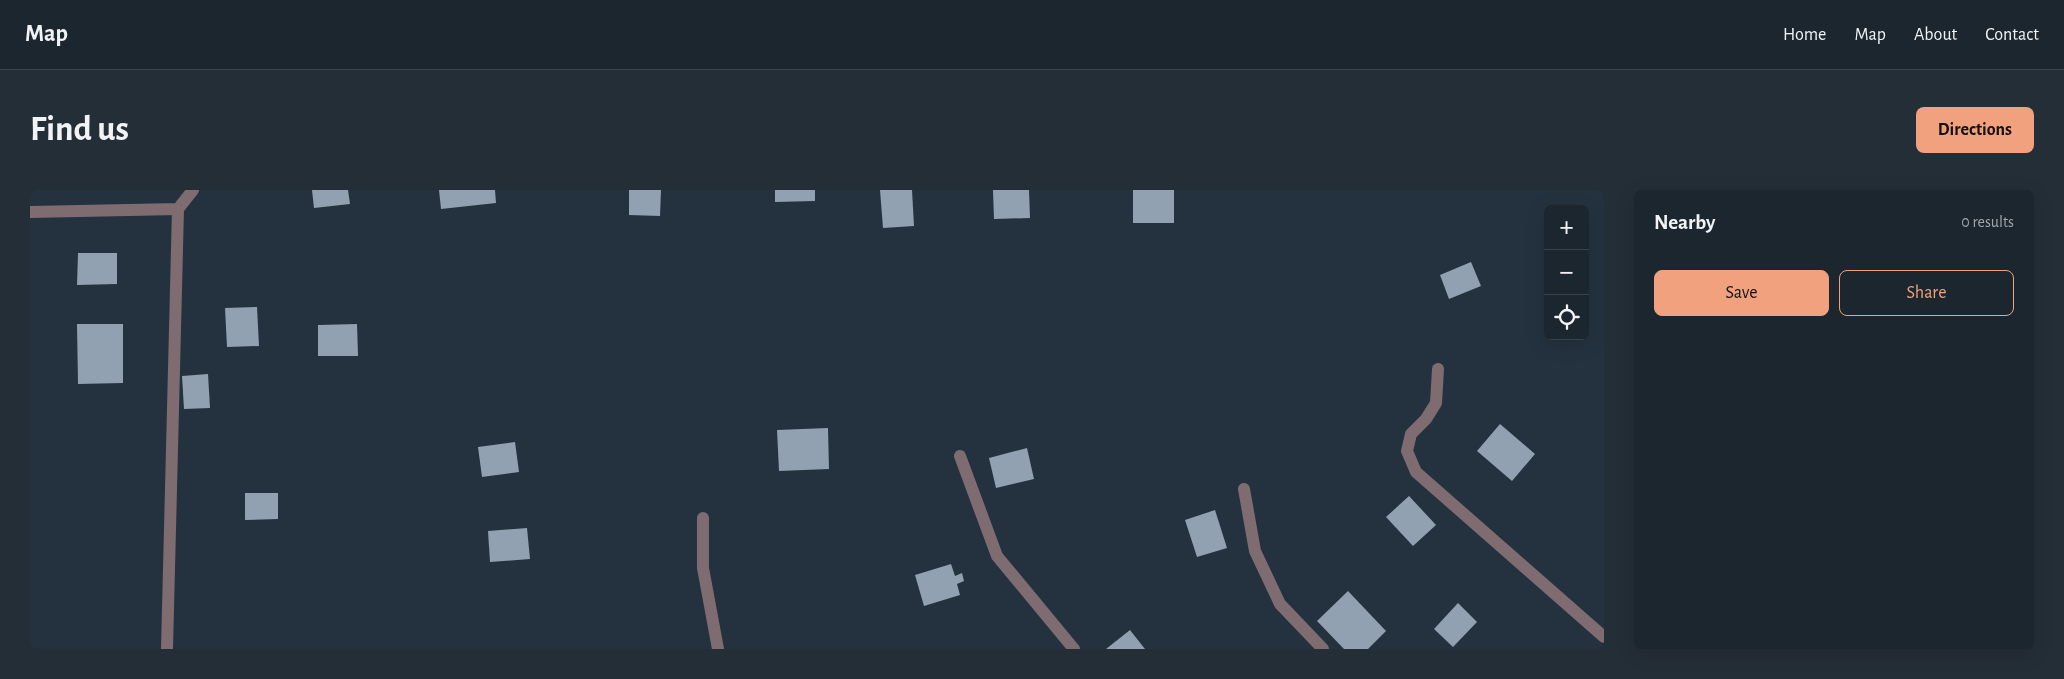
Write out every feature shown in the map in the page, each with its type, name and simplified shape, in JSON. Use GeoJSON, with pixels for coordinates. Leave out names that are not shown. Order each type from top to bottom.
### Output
{"type":"FeatureCollection","features":[{"type":"Feature","properties":{"kind":"street"},"geometry":{"type":"LineString","coordinates":[[167,649],[178,209],[192,190]]}},
{"type":"Feature","properties":{"kind":"street"},"geometry":{"type":"LineString","coordinates":[[30,212],[178,209]]}},
{"type":"Feature","properties":{"kind":"street"},"geometry":{"type":"LineString","coordinates":[[1438,369],[1436,403],[1426,419],[1411,434],[1407,451],[1416,472],[1604,637]]}},
{"type":"Feature","properties":{"kind":"street"},"geometry":{"type":"LineString","coordinates":[[960,456],[997,556],[1074,649]]}},
{"type":"Feature","properties":{"kind":"street"},"geometry":{"type":"LineString","coordinates":[[1244,489],[1255,551],[1280,604],[1324,649]]}},
{"type":"Feature","properties":{"kind":"street"},"geometry":{"type":"LineString","coordinates":[[702,518],[703,568],[718,649]]}},
{"type":"Feature","properties":{"kind":"building"},"geometry":{"type":"Polygon","coordinates":[[[312,190],[348,190],[350,204],[314,208],[312,190]]]}},
{"type":"Feature","properties":{"kind":"building"},"geometry":{"type":"Polygon","coordinates":[[[439,190],[495,190],[496,203],[441,209],[439,190]]]}},
{"type":"Feature","properties":{"kind":"building"},"geometry":{"type":"Polygon","coordinates":[[[629,190],[661,190],[660,216],[629,215],[629,190]]]}},
{"type":"Feature","properties":{"kind":"building"},"geometry":{"type":"Polygon","coordinates":[[[775,190],[815,190],[815,201],[775,202],[775,190]]]}},
{"type":"Feature","properties":{"kind":"building"},"geometry":{"type":"Polygon","coordinates":[[[880,190],[912,190],[914,226],[883,228],[880,190]]]}},
{"type":"Feature","properties":{"kind":"building"},"geometry":{"type":"Polygon","coordinates":[[[993,190],[1029,190],[1030,218],[994,219],[993,190]]]}},
{"type":"Feature","properties":{"kind":"building"},"geometry":{"type":"Polygon","coordinates":[[[1133,190],[1174,190],[1174,223],[1133,223],[1133,190]]]}},
{"type":"Feature","properties":{"kind":"building"},"geometry":{"type":"Polygon","coordinates":[[[78,253],[117,253],[117,284],[77,285],[78,253]]]}},
{"type":"Feature","properties":{"kind":"building"},"geometry":{"type":"Polygon","coordinates":[[[1471,262],[1481,286],[1449,299],[1440,275],[1471,262]]]}},
{"type":"Feature","properties":{"kind":"building"},"geometry":{"type":"Polygon","coordinates":[[[257,307],[259,346],[227,347],[225,308],[257,307]]]}},
{"type":"Feature","properties":{"kind":"building"},"geometry":{"type":"Polygon","coordinates":[[[77,324],[123,324],[123,383],[78,384],[77,324]]]}},
{"type":"Feature","properties":{"kind":"building"},"geometry":{"type":"Polygon","coordinates":[[[357,324],[358,356],[318,356],[318,325],[357,324]]]}},
{"type":"Feature","properties":{"kind":"building"},"geometry":{"type":"Polygon","coordinates":[[[208,374],[210,408],[184,409],[182,376],[208,374]]]}},
{"type":"Feature","properties":{"kind":"building"},"geometry":{"type":"Polygon","coordinates":[[[1500,424],[1535,454],[1512,481],[1477,451],[1500,424]]]}},
{"type":"Feature","properties":{"kind":"building"},"geometry":{"type":"Polygon","coordinates":[[[828,428],[829,469],[779,471],[777,430],[828,428]]]}},
{"type":"Feature","properties":{"kind":"building"},"geometry":{"type":"Polygon","coordinates":[[[515,442],[519,472],[482,477],[478,447],[515,442]]]}},
{"type":"Feature","properties":{"kind":"building"},"geometry":{"type":"Polygon","coordinates":[[[1027,448],[1034,479],[996,488],[989,458],[1027,448]]]}},
{"type":"Feature","properties":{"kind":"building"},"geometry":{"type":"Polygon","coordinates":[[[245,493],[278,493],[278,519],[245,520],[245,493]]]}},
{"type":"Feature","properties":{"kind":"building"},"geometry":{"type":"Polygon","coordinates":[[[1409,496],[1436,525],[1413,546],[1386,517],[1409,496]]]}},
{"type":"Feature","properties":{"kind":"building"},"geometry":{"type":"Polygon","coordinates":[[[1215,510],[1227,548],[1197,557],[1185,520],[1215,510]]]}},
{"type":"Feature","properties":{"kind":"building"},"geometry":{"type":"Polygon","coordinates":[[[527,528],[530,559],[490,562],[488,531],[527,528]]]}},
{"type":"Feature","properties":{"kind":"building"},"geometry":{"type":"Polygon","coordinates":[[[951,564],[955,576],[962,573],[964,581],[957,584],[960,595],[924,606],[915,575],[951,564]]]}},
{"type":"Feature","properties":{"kind":"building"},"geometry":{"type":"Polygon","coordinates":[[[1348,591],[1386,631],[1368,649],[1344,649],[1317,621],[1348,591]]]}},
{"type":"Feature","properties":{"kind":"building"},"geometry":{"type":"Polygon","coordinates":[[[1458,603],[1477,622],[1453,647],[1434,629],[1458,603]]]}},
{"type":"Feature","properties":{"kind":"building"},"geometry":{"type":"Polygon","coordinates":[[[1130,630],[1145,649],[1106,649],[1130,630]]]}}]}
